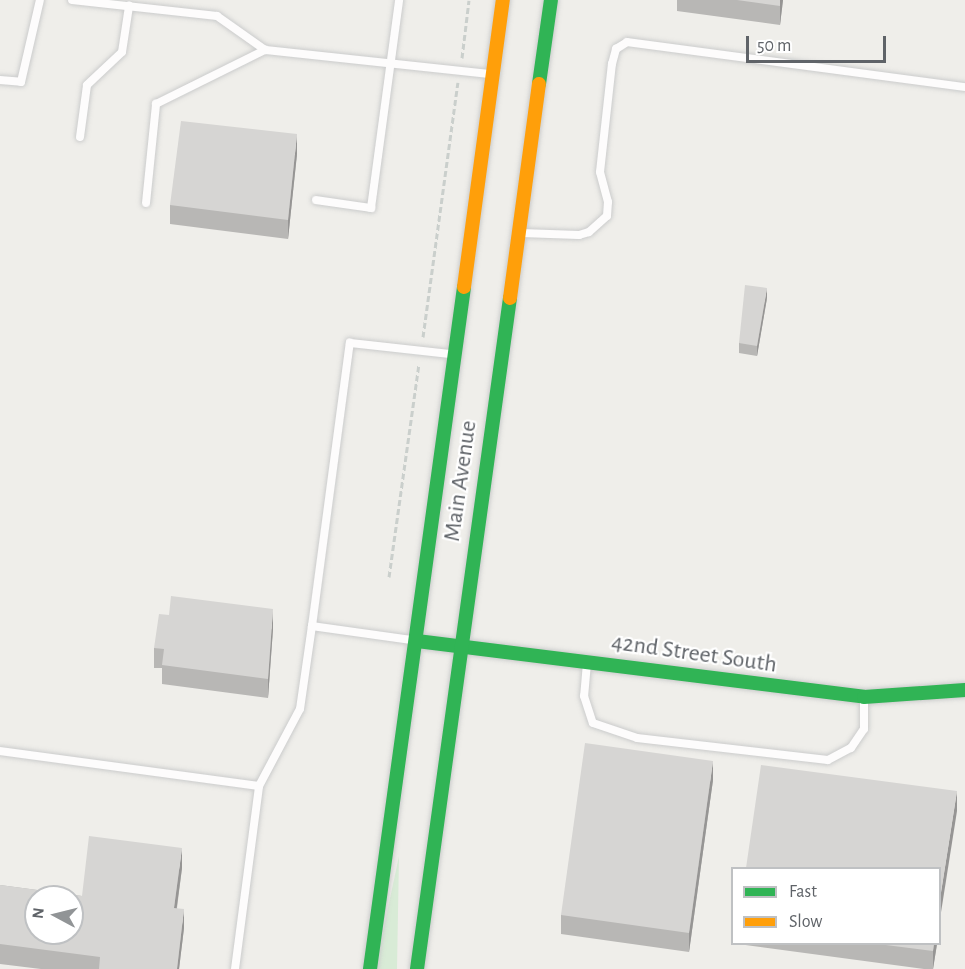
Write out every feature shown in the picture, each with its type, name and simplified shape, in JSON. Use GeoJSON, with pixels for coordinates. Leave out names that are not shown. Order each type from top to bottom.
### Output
{"type":"FeatureCollection","features":[{"type":"Feature","properties":{"kind":"main road","name":"Main Avenue"},"geometry":{"type":"LineString","coordinates":[[370,969],[457,354],[503,0]]}},
{"type":"Feature","properties":{"kind":"main road","name":"Main Avenue"},"geometry":{"type":"LineString","coordinates":[[417,969],[551,0]]}},
{"type":"Feature","properties":{"kind":"main road","name":"42nd Street South"},"geometry":{"type":"LineString","coordinates":[[417,641],[864,698],[965,690]]}},
{"type":"Feature","properties":{"kind":"main road"},"geometry":{"type":"LineString","coordinates":[[902,696],[965,705]]}},
{"type":"Feature","properties":{"kind":"lane"},"geometry":{"type":"LineString","coordinates":[[0,80],[21,82],[40,0]]}},
{"type":"Feature","properties":{"kind":"lane"},"geometry":{"type":"LineString","coordinates":[[72,0],[217,16],[264,50],[391,62],[493,75]]}},
{"type":"Feature","properties":{"kind":"lane"},"geometry":{"type":"LineString","coordinates":[[316,200],[371,208],[399,0]]}},
{"type":"Feature","properties":{"kind":"lane"},"geometry":{"type":"LineString","coordinates":[[80,137],[87,85],[122,52],[129,6]]}},
{"type":"Feature","properties":{"kind":"lane"},"geometry":{"type":"LineString","coordinates":[[520,232],[579,236],[590,232],[607,216],[608,202],[600,172],[612,64],[620,44],[638,43],[965,87]]}},
{"type":"Feature","properties":{"kind":"lane"},"geometry":{"type":"LineString","coordinates":[[146,203],[156,104],[264,50]]}},
{"type":"Feature","properties":{"kind":"lane"},"geometry":{"type":"LineString","coordinates":[[235,969],[260,786],[300,709],[350,343],[457,354]]}},
{"type":"Feature","properties":{"kind":"lane"},"geometry":{"type":"LineString","coordinates":[[312,626],[417,641]]}},
{"type":"Feature","properties":{"kind":"lane"},"geometry":{"type":"LineString","coordinates":[[587,663],[584,696],[592,723],[637,738],[828,760],[851,748],[864,729],[864,698]]}},
{"type":"Feature","properties":{"kind":"lane"},"geometry":{"type":"LineString","coordinates":[[0,751],[260,786]]}},
{"type":"Feature","properties":{"kind":"path"},"geometry":{"type":"LineString","coordinates":[[390,577],[469,0]]}},
{"type":"Feature","properties":{"kind":"green space"},"geometry":{"type":"Polygon","coordinates":[[[399,856],[397,969],[375,969],[399,856]]]}},
{"type":"Feature","properties":{"kind":"building"},"geometry":{"type":"Polygon","coordinates":[[[737,0],[780,0],[780,6],[737,0]]]}},
{"type":"Feature","properties":{"kind":"building"},"geometry":{"type":"Polygon","coordinates":[[[181,121],[297,134],[288,220],[170,205],[181,121]]]}},
{"type":"Feature","properties":{"kind":"building"},"geometry":{"type":"Polygon","coordinates":[[[745,285],[767,288],[757,346],[739,343],[745,285]]]}},
{"type":"Feature","properties":{"kind":"building"},"geometry":{"type":"Polygon","coordinates":[[[171,596],[273,609],[268,679],[162,665],[164,649],[154,648],[159,614],[169,615],[171,596]]]}},
{"type":"Feature","properties":{"kind":"building"},"geometry":{"type":"Polygon","coordinates":[[[585,743],[713,761],[689,933],[561,915],[585,743]]]}},
{"type":"Feature","properties":{"kind":"building"},"geometry":{"type":"Polygon","coordinates":[[[761,765],[957,791],[941,892],[941,867],[746,867],[761,765]]]}},
{"type":"Feature","properties":{"kind":"building"},"geometry":{"type":"Polygon","coordinates":[[[89,836],[182,848],[174,908],[184,909],[177,969],[99,969],[100,957],[0,944],[0,885],[24,888],[24,945],[84,945],[83,885],[89,836]]]}},
{"type":"Feature","properties":{"kind":"building"},"geometry":{"type":"Polygon","coordinates":[[[886,945],[934,945],[933,951],[886,945]]]}},
{"type":"Feature","properties":{"kind":"traffic: fast"},"geometry":{"type":"LineString","coordinates":[[539,84],[551,0]]}},
{"type":"Feature","properties":{"kind":"traffic: fast"},"geometry":{"type":"LineString","coordinates":[[370,969],[464,287]]}},
{"type":"Feature","properties":{"kind":"traffic: fast"},"geometry":{"type":"LineString","coordinates":[[417,969],[510,298]]}},
{"type":"Feature","properties":{"kind":"traffic: fast"},"geometry":{"type":"LineString","coordinates":[[417,641],[864,697],[965,690]]}},
{"type":"Feature","properties":{"kind":"traffic: slow"},"geometry":{"type":"LineString","coordinates":[[464,287],[503,0]]}},
{"type":"Feature","properties":{"kind":"traffic: slow"},"geometry":{"type":"LineString","coordinates":[[510,298],[539,84]]}}]}
